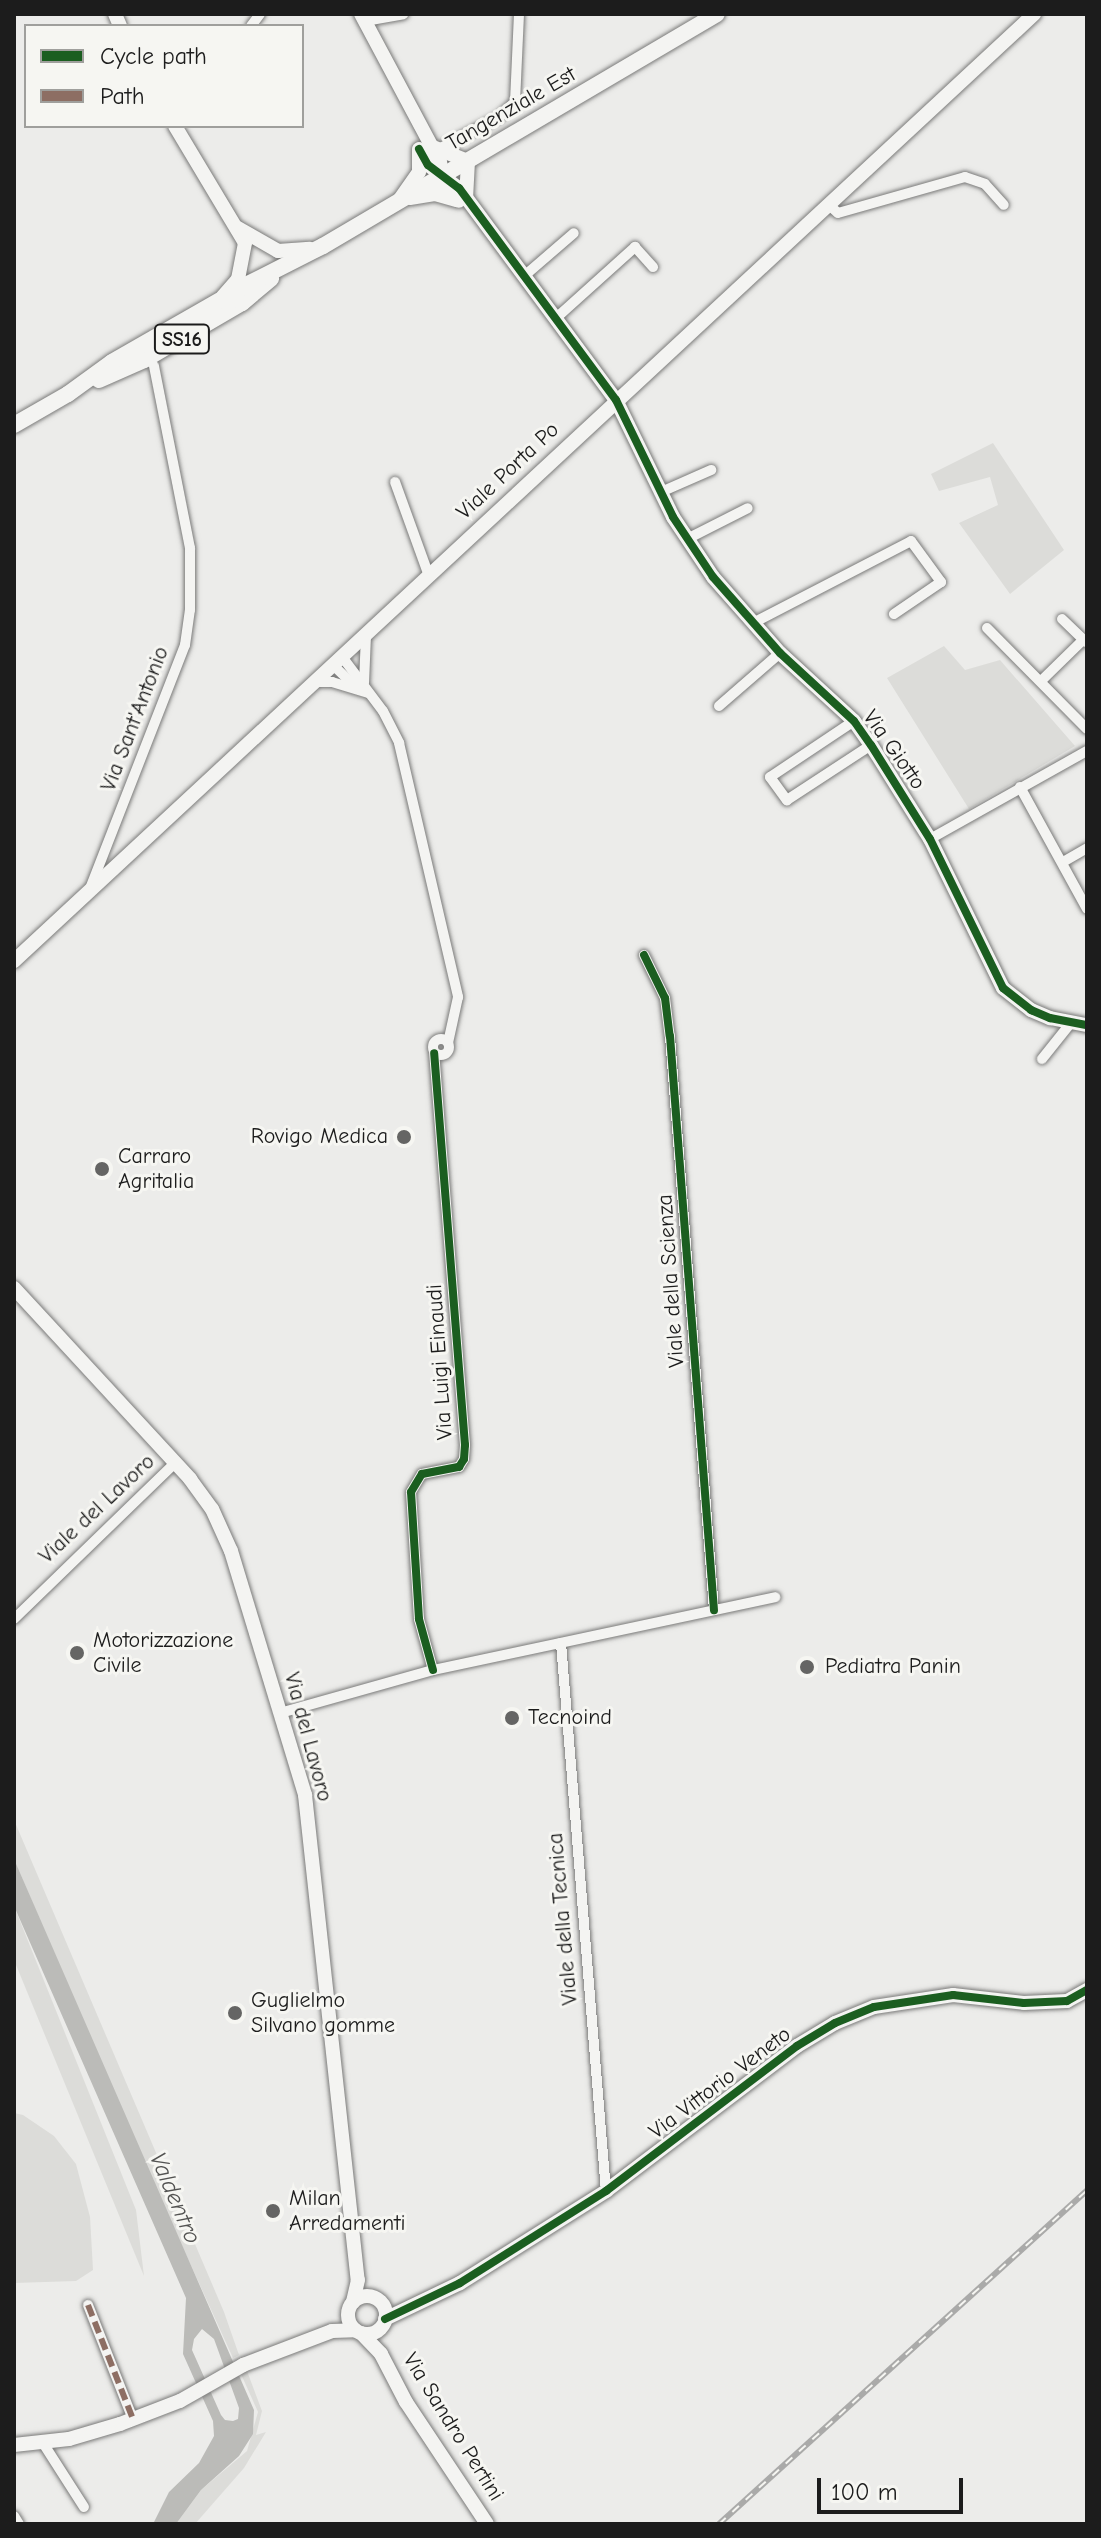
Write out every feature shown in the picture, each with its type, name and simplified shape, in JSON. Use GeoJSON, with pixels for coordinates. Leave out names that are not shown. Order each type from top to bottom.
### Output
{"type":"FeatureCollection","features":[{"type":"Feature","properties":{"kind":"main road","name":"Tangenziale Est"},"geometry":{"type":"LineString","coordinates":[[68,394],[112,362],[323,246],[717,14]]}},
{"type":"Feature","properties":{"kind":"main road","name":"Tangenziale Est"},"geometry":{"type":"LineString","coordinates":[[14,425],[68,394],[144,360],[218,318],[250,298],[285,266]]}},
{"type":"Feature","properties":{"kind":"street"},"geometry":{"type":"LineString","coordinates":[[403,14],[363,18],[428,147],[440,162],[440,176]]}},
{"type":"Feature","properties":{"kind":"street"},"geometry":{"type":"LineString","coordinates":[[400,201],[419,172],[428,147],[499,117],[515,102],[519,14]]}},
{"type":"Feature","properties":{"kind":"street","name":"Viale Porta Po"},"geometry":{"type":"LineString","coordinates":[[14,961],[1034,14]]}},
{"type":"Feature","properties":{"kind":"street"},"geometry":{"type":"LineString","coordinates":[[178,128],[245,243],[242,269],[220,300]]}},
{"type":"Feature","properties":{"kind":"street"},"geometry":{"type":"LineString","coordinates":[[400,201],[435,194],[465,202],[468,161],[428,147]]}},
{"type":"Feature","properties":{"kind":"street","name":"Via Giotto"},"geometry":{"type":"LineString","coordinates":[[440,176],[453,183],[616,400],[661,492],[713,577],[780,653],[854,721],[871,745],[930,839],[1003,988],[1031,1010],[1082,1027]]}},
{"type":"Feature","properties":{"kind":"street"},"geometry":{"type":"LineString","coordinates":[[828,204],[838,213],[965,177],[985,184],[1004,205]]}},
{"type":"Feature","properties":{"kind":"street"},"geometry":{"type":"LineString","coordinates":[[237,228],[278,251],[290,253],[323,246]]}},
{"type":"Feature","properties":{"kind":"street"},"geometry":{"type":"LineString","coordinates":[[523,277],[574,233]]}},
{"type":"Feature","properties":{"kind":"street"},"geometry":{"type":"LineString","coordinates":[[555,319],[635,247],[653,267]]}},
{"type":"Feature","properties":{"kind":"street","name":"Via Sant'Antonio"},"geometry":{"type":"LineString","coordinates":[[89,892],[185,645],[190,610],[190,548],[154,366]]}},
{"type":"Feature","properties":{"kind":"street"},"geometry":{"type":"LineString","coordinates":[[661,492],[711,470]]}},
{"type":"Feature","properties":{"kind":"street"},"geometry":{"type":"LineString","coordinates":[[395,482],[429,576]]}},
{"type":"Feature","properties":{"kind":"street"},"geometry":{"type":"LineString","coordinates":[[687,539],[748,508]]}},
{"type":"Feature","properties":{"kind":"street"},"geometry":{"type":"LineString","coordinates":[[753,623],[911,541],[941,582],[894,614]]}},
{"type":"Feature","properties":{"kind":"street"},"geometry":{"type":"LineString","coordinates":[[1041,681],[1085,642],[1062,619]]}},
{"type":"Feature","properties":{"kind":"street"},"geometry":{"type":"LineString","coordinates":[[987,628],[1087,729]]}},
{"type":"Feature","properties":{"kind":"street"},"geometry":{"type":"LineString","coordinates":[[366,636],[363,665],[367,693]]}},
{"type":"Feature","properties":{"kind":"street"},"geometry":{"type":"LineString","coordinates":[[719,706],[780,653]]}},
{"type":"Feature","properties":{"kind":"street"},"geometry":{"type":"LineString","coordinates":[[338,662],[350,683],[367,693]]}},
{"type":"Feature","properties":{"kind":"street"},"geometry":{"type":"LineString","coordinates":[[316,682],[332,682],[367,693]]}},
{"type":"Feature","properties":{"kind":"street","name":"Via Luigi Einaudi"},"geometry":{"type":"LineString","coordinates":[[367,693],[383,711],[399,743],[458,997],[453,1028],[444,1041],[449,1050],[437,1057],[464,1459],[459,1467],[422,1474],[411,1492],[419,1619],[433,1670]]}},
{"type":"Feature","properties":{"kind":"street","name":"Via Giotto"},"geometry":{"type":"LineString","coordinates":[[854,721],[770,777],[787,800],[871,745]]}},
{"type":"Feature","properties":{"kind":"street"},"geometry":{"type":"LineString","coordinates":[[930,839],[1087,751]]}},
{"type":"Feature","properties":{"kind":"street"},"geometry":{"type":"LineString","coordinates":[[1020,787],[1087,909]]}},
{"type":"Feature","properties":{"kind":"street"},"geometry":{"type":"LineString","coordinates":[[1063,862],[1087,848]]}},
{"type":"Feature","properties":{"kind":"street","name":"Viale della Scienza"},"geometry":{"type":"LineString","coordinates":[[644,955],[665,998],[670,1036],[714,1610]]}},
{"type":"Feature","properties":{"kind":"street"},"geometry":{"type":"LineString","coordinates":[[1042,1059],[1082,1027]]}},
{"type":"Feature","properties":{"kind":"street","name":"Via del Lavoro"},"geometry":{"type":"LineString","coordinates":[[14,1288],[203,1495],[227,1538],[305,1795],[358,2280]]}},
{"type":"Feature","properties":{"kind":"street","name":"Viale del Lavoro"},"geometry":{"type":"LineString","coordinates":[[14,1619],[175,1463]]}},
{"type":"Feature","properties":{"kind":"street"},"geometry":{"type":"LineString","coordinates":[[280,1713],[433,1670],[775,1597]]}},
{"type":"Feature","properties":{"kind":"street","name":"Viale della Tecnica"},"geometry":{"type":"LineString","coordinates":[[561,1643],[606,2191]]}},
{"type":"Feature","properties":{"kind":"street","name":"Via Vittorio Veneto"},"geometry":{"type":"LineString","coordinates":[[358,2332],[370,2334],[406,2307],[460,2283],[606,2191],[797,2046],[835,2023],[874,2007],[953,1995],[1024,2003],[1067,2001],[1087,1990]]}},
{"type":"Feature","properties":{"kind":"street"},"geometry":{"type":"LineString","coordinates":[[358,2280],[376,2300],[391,2308],[406,2307]]}},
{"type":"Feature","properties":{"kind":"street"},"geometry":{"type":"LineString","coordinates":[[332,2331],[350,2308],[358,2280]]}},
{"type":"Feature","properties":{"kind":"street"},"geometry":{"type":"LineString","coordinates":[[350,2308],[376,2300]]}},
{"type":"Feature","properties":{"kind":"street"},"geometry":{"type":"LineString","coordinates":[[376,2300],[383,2323],[381,2354]]}},
{"type":"Feature","properties":{"kind":"street"},"geometry":{"type":"LineString","coordinates":[[88,2305],[133,2419]]}},
{"type":"Feature","properties":{"kind":"street"},"geometry":{"type":"LineString","coordinates":[[350,2308],[358,2332],[381,2354]]}},
{"type":"Feature","properties":{"kind":"street"},"geometry":{"type":"LineString","coordinates":[[14,2445],[69,2439],[133,2419],[193,2395],[243,2365],[332,2331],[358,2332]]}},
{"type":"Feature","properties":{"kind":"street","name":"Via Sandro Pertini"},"geometry":{"type":"LineString","coordinates":[[381,2354],[406,2402],[487,2524]]}},
{"type":"Feature","properties":{"kind":"street"},"geometry":{"type":"LineString","coordinates":[[43,2443],[84,2507]]}},
{"type":"Feature","properties":{"kind":"street"},"geometry":{"type":"LineString","coordinates":[[14,2516],[19,2524]]}},
{"type":"Feature","properties":{"kind":"shaded area"},"geometry":{"type":"Polygon","coordinates":[[[993,443],[1064,550],[1010,594],[959,523],[998,505],[990,477],[939,491],[931,474],[993,443]]]}},
{"type":"Feature","properties":{"kind":"shaded area"},"geometry":{"type":"Polygon","coordinates":[[[944,646],[965,670],[1000,660],[1075,746],[969,809],[887,678],[944,646]]]}},
{"type":"Feature","properties":{"kind":"shaded area"},"geometry":{"type":"Polygon","coordinates":[[[14,1820],[224,2312],[239,2355],[233,2358],[135,2142],[14,1859],[14,1820]]]}},
{"type":"Feature","properties":{"kind":"shaded area"},"geometry":{"type":"Polygon","coordinates":[[[14,1859],[254,2410],[253,2434],[239,2456],[201,2490],[176,2524],[153,2524],[169,2492],[199,2463],[214,2436],[213,2421],[183,2354],[186,2298],[14,1906],[14,1859]],[[202,2329],[194,2339],[192,2350],[221,2415],[225,2420],[233,2421],[238,2419],[239,2408],[214,2339],[202,2329]]]}},
{"type":"Feature","properties":{"kind":"shaded area"},"geometry":{"type":"Polygon","coordinates":[[[14,1906],[136,2210],[144,2276],[14,1960],[14,1906]]]}},
{"type":"Feature","properties":{"kind":"shaded area"},"geometry":{"type":"Polygon","coordinates":[[[14,2113],[23,2115],[54,2136],[76,2164],[90,2217],[93,2270],[76,2281],[14,2283],[14,2113]]]}},
{"type":"Feature","properties":{"kind":"shaded area"},"geometry":{"type":"Polygon","coordinates":[[[247,2371],[262,2411],[256,2435],[266,2432],[244,2468],[195,2524],[176,2524],[201,2490],[247,2451],[258,2412],[241,2374],[247,2371]]]}},
{"type":"Feature","properties":{"kind":"railway"},"geometry":{"type":"LineString","coordinates":[[719,2524],[1087,2190]]}},
{"type":"Feature","properties":{"kind":"marked path"},"geometry":{"type":"LineString","coordinates":[[88,2305],[133,2419]]}},
{"type":"Feature","properties":{"kind":"cycle path"},"geometry":{"type":"LineString","coordinates":[[419,149],[428,165],[459,188],[616,400],[673,517],[713,577],[780,653],[854,721],[871,745],[930,839],[1003,988],[1031,1010],[1050,1018],[1087,1025]]}},
{"type":"Feature","properties":{"kind":"cycle path"},"geometry":{"type":"LineString","coordinates":[[644,955],[665,998],[670,1036],[714,1610]]}},
{"type":"Feature","properties":{"kind":"cycle path"},"geometry":{"type":"LineString","coordinates":[[433,1670],[419,1619],[411,1492],[422,1474],[459,1467],[464,1459],[465,1445],[434,1053]]}},
{"type":"Feature","properties":{"kind":"cycle path"},"geometry":{"type":"LineString","coordinates":[[385,2319],[460,2283],[606,2191],[797,2046],[835,2023],[874,2007],[953,1995],[1024,2003],[1067,2001],[1087,1990]]}},
{"type":"Feature","properties":{"kind":"place","name":"Rovigo Medica"},"geometry":{"type":"Point","coordinates":[404,1137]}},
{"type":"Feature","properties":{"kind":"place","name":"Carraro Agritalia"},"geometry":{"type":"Point","coordinates":[102,1169]}},
{"type":"Feature","properties":{"kind":"place","name":"Motorizzazione Civile"},"geometry":{"type":"Point","coordinates":[77,1653]}},
{"type":"Feature","properties":{"kind":"place","name":"Pediatra Panin"},"geometry":{"type":"Point","coordinates":[807,1667]}},
{"type":"Feature","properties":{"kind":"place","name":"Tecnoind"},"geometry":{"type":"Point","coordinates":[512,1718]}},
{"type":"Feature","properties":{"kind":"place","name":"Guglielmo Silvano gomme"},"geometry":{"type":"Point","coordinates":[235,2013]}},
{"type":"Feature","properties":{"kind":"place","name":"Milan Arredamenti"},"geometry":{"type":"Point","coordinates":[273,2211]}},
{"type":"Feature","properties":{"kind":"water label","name":"Valdentro"},"geometry":{"type":"Point","coordinates":[175,2198]}}]}
